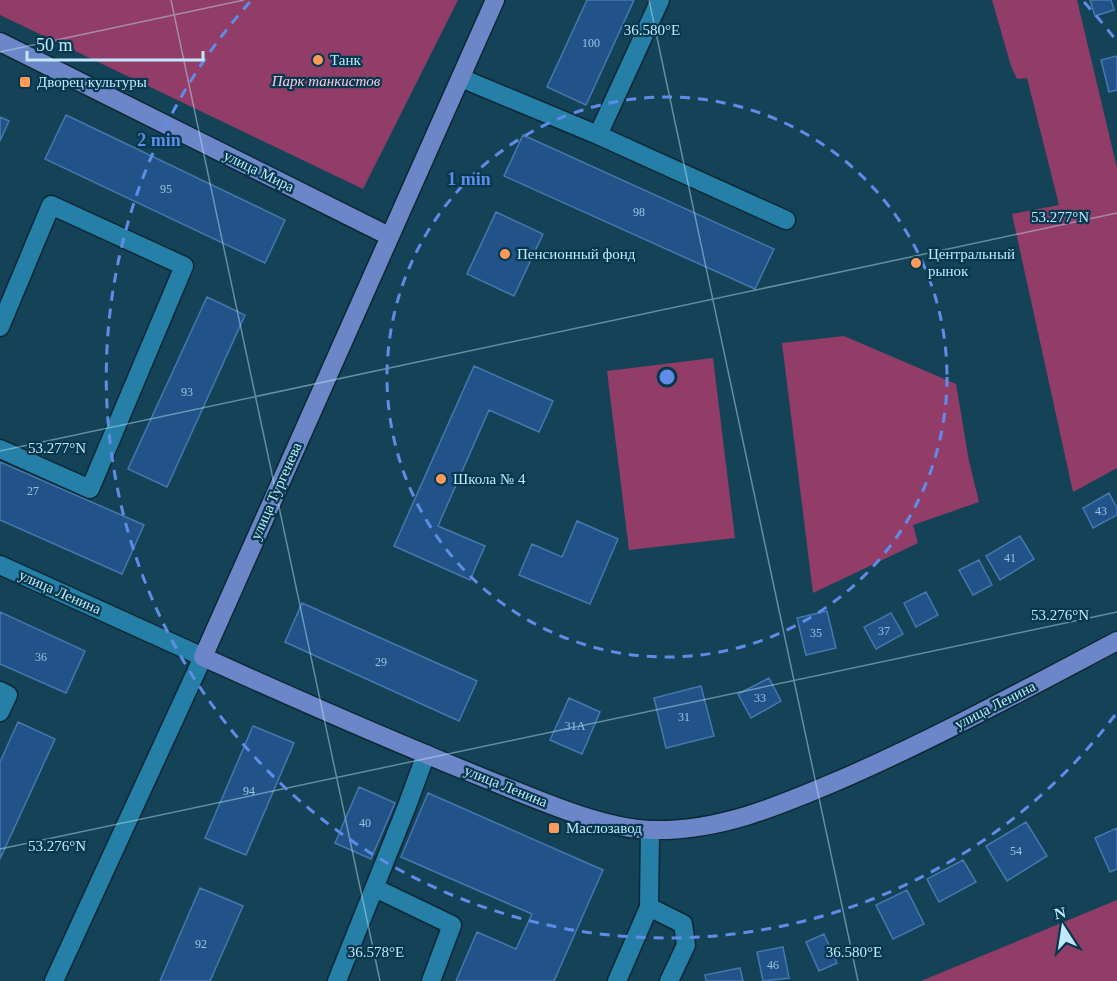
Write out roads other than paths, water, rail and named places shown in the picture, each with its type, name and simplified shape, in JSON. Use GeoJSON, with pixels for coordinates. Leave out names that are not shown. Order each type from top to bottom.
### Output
{"type":"FeatureCollection","features":[{"type":"Feature","properties":{"kind":"main road","name":"улица Тургенева"},"geometry":{"type":"LineString","coordinates":[[203,657],[495,0]]}},
{"type":"Feature","properties":{"kind":"main road","name":"улица Мира"},"geometry":{"type":"LineString","coordinates":[[0,42],[389,236]]}},
{"type":"Feature","properties":{"kind":"main road","name":"улица Ленина"},"geometry":{"type":"LineString","coordinates":[[203,657],[426,754],[551,805],[627,827],[650,830],[708,827],[795,799],[897,755],[1117,641]]}},
{"type":"Feature","properties":{"kind":"street"},"geometry":{"type":"LineString","coordinates":[[598,135],[660,0]]}},
{"type":"Feature","properties":{"kind":"street"},"geometry":{"type":"LineString","coordinates":[[460,78],[598,135],[786,220]]}},
{"type":"Feature","properties":{"kind":"street"},"geometry":{"type":"LineString","coordinates":[[0,327],[51,205],[184,266],[90,489],[0,449]]}},
{"type":"Feature","properties":{"kind":"street","name":"улица Ленина"},"geometry":{"type":"LineString","coordinates":[[0,565],[203,657]]}},
{"type":"Feature","properties":{"kind":"street","name":"улица Тургенева"},"geometry":{"type":"LineString","coordinates":[[54,981],[203,657]]}},
{"type":"Feature","properties":{"kind":"street"},"geometry":{"type":"LineString","coordinates":[[0,691],[8,694],[0,712]]}},
{"type":"Feature","properties":{"kind":"street"},"geometry":{"type":"LineString","coordinates":[[337,981],[426,754]]}},
{"type":"Feature","properties":{"kind":"street"},"geometry":{"type":"LineString","coordinates":[[617,981],[648,907],[650,830]]}},
{"type":"Feature","properties":{"kind":"street"},"geometry":{"type":"LineString","coordinates":[[375,888],[452,925],[431,981]]}},
{"type":"Feature","properties":{"kind":"street"},"geometry":{"type":"LineString","coordinates":[[648,907],[683,924],[687,945],[669,981]]}},
{"type":"Feature","properties":{"kind":"place","name":"Танк"},"geometry":{"type":"Point","coordinates":[318,60]}},
{"type":"Feature","properties":{"kind":"place","name":"Дворец культуры"},"geometry":{"type":"Point","coordinates":[25,82]}},
{"type":"Feature","properties":{"kind":"place","name":"Пенсионный фонд"},"geometry":{"type":"Point","coordinates":[505,254]}},
{"type":"Feature","properties":{"kind":"place","name":"Центральный рынок"},"geometry":{"type":"Point","coordinates":[916,263]}},
{"type":"Feature","properties":{"kind":"place","name":"Школа № 4"},"geometry":{"type":"Point","coordinates":[441,479]}},
{"type":"Feature","properties":{"kind":"place","name":"Маслозавод"},"geometry":{"type":"Point","coordinates":[554,828]}},
{"type":"Feature","properties":{"kind":"park label","name":"Парк танкистов"},"geometry":{"type":"Point","coordinates":[326,81]}}]}
